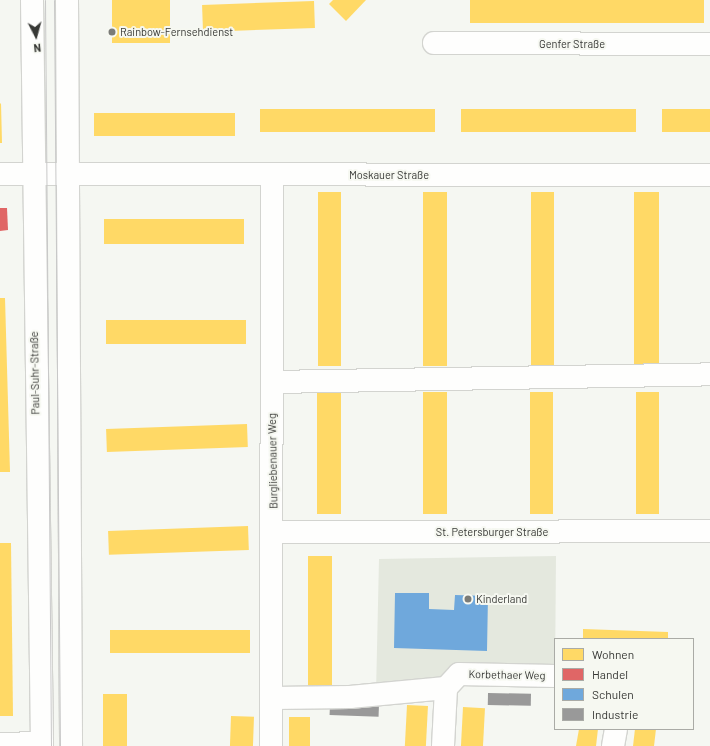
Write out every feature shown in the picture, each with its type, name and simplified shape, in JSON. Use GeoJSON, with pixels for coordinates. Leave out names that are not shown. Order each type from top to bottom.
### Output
{"type":"FeatureCollection","features":[{"type":"Feature","properties":{"kind":"street","name":"Paul-Suhr-Straße"},"geometry":{"type":"LineString","coordinates":[[32,0],[42,745]]}},
{"type":"Feature","properties":{"kind":"street"},"geometry":{"type":"LineString","coordinates":[[67,0],[71,746]]}},
{"type":"Feature","properties":{"kind":"street","name":"Genfer Straße"},"geometry":{"type":"LineString","coordinates":[[434,44],[710,44]]}},
{"type":"Feature","properties":{"kind":"street","name":"Moskauer Straße"},"geometry":{"type":"LineString","coordinates":[[0,174],[710,175]]}},
{"type":"Feature","properties":{"kind":"street","name":"Burgliebenauer Weg"},"geometry":{"type":"LineString","coordinates":[[271,746],[273,698],[274,532],[272,175]]}},
{"type":"Feature","properties":{"kind":"street"},"geometry":{"type":"LineString","coordinates":[[272,382],[710,374]]}},
{"type":"Feature","properties":{"kind":"street","name":"St. Petersburger Straße"},"geometry":{"type":"LineString","coordinates":[[274,532],[710,531]]}},
{"type":"Feature","properties":{"kind":"street","name":"Korbethaer Weg"},"geometry":{"type":"LineString","coordinates":[[273,698],[350,697],[453,681],[554,676]]}},
{"type":"Feature","properties":{"kind":"street"},"geometry":{"type":"LineString","coordinates":[[443,746],[453,681]]}},
{"type":"Feature","properties":{"kind":"street"},"geometry":{"type":"LineString","coordinates":[[614,746],[616,730]]}},
{"type":"Feature","properties":{"kind":"street"},"geometry":{"type":"LineString","coordinates":[[0,744],[42,745]]}},
{"type":"Feature","properties":{"kind":"shaded area","name":"Kinderland"},"geometry":{"type":"Polygon","coordinates":[[[556,556],[554,676],[376,693],[379,559],[556,556]]]}},
{"type":"Feature","properties":{"kind":"building: Wohnen"},"geometry":{"type":"Polygon","coordinates":[[[112,0],[170,0],[170,43],[112,43],[112,0]]]}},
{"type":"Feature","properties":{"kind":"building: Wohnen"},"geometry":{"type":"Polygon","coordinates":[[[333,0],[366,0],[346,21],[329,4],[333,0]]]}},
{"type":"Feature","properties":{"kind":"building: Wohnen"},"geometry":{"type":"Polygon","coordinates":[[[470,0],[704,0],[704,23],[470,23],[470,0]]]}},
{"type":"Feature","properties":{"kind":"building: Wohnen"},"geometry":{"type":"Polygon","coordinates":[[[314,1],[315,28],[203,32],[202,5],[314,1]]]}},
{"type":"Feature","properties":{"kind":"building: Wohnen"},"geometry":{"type":"Polygon","coordinates":[[[1,103],[2,143],[0,143],[0,104],[1,103]]]}},
{"type":"Feature","properties":{"kind":"building: Wohnen"},"geometry":{"type":"Polygon","coordinates":[[[260,109],[435,109],[435,132],[260,132],[260,109]]]}},
{"type":"Feature","properties":{"kind":"building: Wohnen"},"geometry":{"type":"Polygon","coordinates":[[[461,109],[636,109],[636,132],[461,132],[461,109]]]}},
{"type":"Feature","properties":{"kind":"building: Wohnen"},"geometry":{"type":"Polygon","coordinates":[[[662,109],[710,109],[710,132],[662,132],[662,109]]]}},
{"type":"Feature","properties":{"kind":"building: Wohnen"},"geometry":{"type":"Polygon","coordinates":[[[94,113],[235,113],[235,136],[94,136],[94,113]]]}},
{"type":"Feature","properties":{"kind":"building: Wohnen"},"geometry":{"type":"Polygon","coordinates":[[[318,192],[341,192],[341,366],[318,366],[318,192]]]}},
{"type":"Feature","properties":{"kind":"building: Wohnen"},"geometry":{"type":"Polygon","coordinates":[[[423,192],[447,192],[447,366],[423,366],[423,192]]]}},
{"type":"Feature","properties":{"kind":"building: Wohnen"},"geometry":{"type":"Polygon","coordinates":[[[531,192],[554,192],[554,366],[531,366],[531,192]]]}},
{"type":"Feature","properties":{"kind":"building: Wohnen"},"geometry":{"type":"Polygon","coordinates":[[[634,192],[659,192],[659,366],[634,366],[634,192]]]}},
{"type":"Feature","properties":{"kind":"building: Wohnen"},"geometry":{"type":"Polygon","coordinates":[[[104,219],[244,219],[244,244],[104,244],[104,219]]]}},
{"type":"Feature","properties":{"kind":"building: Wohnen"},"geometry":{"type":"Polygon","coordinates":[[[0,298],[5,298],[10,472],[0,472],[0,298]]]}},
{"type":"Feature","properties":{"kind":"building: Wohnen"},"geometry":{"type":"Polygon","coordinates":[[[106,320],[246,320],[246,344],[106,344],[106,320]]]}},
{"type":"Feature","properties":{"kind":"building: Wohnen"},"geometry":{"type":"Polygon","coordinates":[[[317,392],[341,392],[341,514],[317,514],[317,392]]]}},
{"type":"Feature","properties":{"kind":"building: Wohnen"},"geometry":{"type":"Polygon","coordinates":[[[423,392],[447,392],[447,514],[423,514],[423,392]]]}},
{"type":"Feature","properties":{"kind":"building: Wohnen"},"geometry":{"type":"Polygon","coordinates":[[[530,392],[553,392],[553,514],[530,514],[530,392]]]}},
{"type":"Feature","properties":{"kind":"building: Wohnen"},"geometry":{"type":"Polygon","coordinates":[[[636,392],[659,392],[659,514],[636,514],[636,392]]]}},
{"type":"Feature","properties":{"kind":"building: Wohnen"},"geometry":{"type":"Polygon","coordinates":[[[247,424],[248,447],[107,452],[106,429],[247,424]]]}},
{"type":"Feature","properties":{"kind":"building: Wohnen"},"geometry":{"type":"Polygon","coordinates":[[[248,526],[249,550],[109,555],[108,531],[248,526]]]}},
{"type":"Feature","properties":{"kind":"building: Wohnen"},"geometry":{"type":"Polygon","coordinates":[[[0,543],[11,543],[13,716],[0,716],[0,543]]]}},
{"type":"Feature","properties":{"kind":"building: Wohnen"},"geometry":{"type":"Polygon","coordinates":[[[308,556],[332,556],[332,691],[308,691],[308,556]]]}},
{"type":"Feature","properties":{"kind":"building: Wohnen"},"geometry":{"type":"Polygon","coordinates":[[[583,629],[668,632],[668,638],[583,638],[583,629]]]}},
{"type":"Feature","properties":{"kind":"building: Wohnen"},"geometry":{"type":"Polygon","coordinates":[[[110,630],[250,630],[250,653],[110,653],[110,630]]]}},
{"type":"Feature","properties":{"kind":"building: Wohnen"},"geometry":{"type":"Polygon","coordinates":[[[103,694],[127,694],[127,746],[103,746],[103,694]]]}},
{"type":"Feature","properties":{"kind":"building: Wohnen"},"geometry":{"type":"Polygon","coordinates":[[[407,705],[428,706],[426,746],[405,746],[407,705]]]}},
{"type":"Feature","properties":{"kind":"building: Wohnen"},"geometry":{"type":"Polygon","coordinates":[[[463,707],[485,708],[483,746],[461,746],[463,707]]]}},
{"type":"Feature","properties":{"kind":"building: Wohnen"},"geometry":{"type":"Polygon","coordinates":[[[231,716],[254,717],[253,746],[230,746],[231,716]]]}},
{"type":"Feature","properties":{"kind":"building: Wohnen"},"geometry":{"type":"Polygon","coordinates":[[[289,717],[310,717],[310,746],[289,746],[289,717]]]}},
{"type":"Feature","properties":{"kind":"building: Wohnen"},"geometry":{"type":"Polygon","coordinates":[[[579,730],[598,730],[596,746],[576,746],[579,730]]]}},
{"type":"Feature","properties":{"kind":"building: Wohnen"},"geometry":{"type":"Polygon","coordinates":[[[635,730],[656,730],[654,746],[633,746],[635,730]]]}},
{"type":"Feature","properties":{"kind":"building: Handel"},"geometry":{"type":"Polygon","coordinates":[[[0,208],[7,208],[8,230],[0,231],[0,208]]]}},
{"type":"Feature","properties":{"kind":"building: Schulen"},"geometry":{"type":"Polygon","coordinates":[[[395,593],[429,593],[429,609],[454,610],[455,595],[488,596],[487,651],[394,648],[395,593]]]}},
{"type":"Feature","properties":{"kind":"building: Industrie"},"geometry":{"type":"Polygon","coordinates":[[[488,693],[531,694],[531,706],[488,705],[488,693]]]}},
{"type":"Feature","properties":{"kind":"building: Industrie"},"geometry":{"type":"Polygon","coordinates":[[[330,703],[379,705],[379,717],[330,715],[330,703]]]}},
{"type":"Feature","properties":{"kind":"tram line"},"geometry":{"type":"LineString","coordinates":[[45,0],[51,746]]}},
{"type":"Feature","properties":{"kind":"tram line"},"geometry":{"type":"LineString","coordinates":[[54,0],[60,746]]}},
{"type":"Feature","properties":{"kind":"place","name":"Rainbow-Fernsehdienst"},"geometry":{"type":"Point","coordinates":[112,32]}},
{"type":"Feature","properties":{"kind":"place","name":"Kinderland"},"geometry":{"type":"Point","coordinates":[468,599]}}]}
